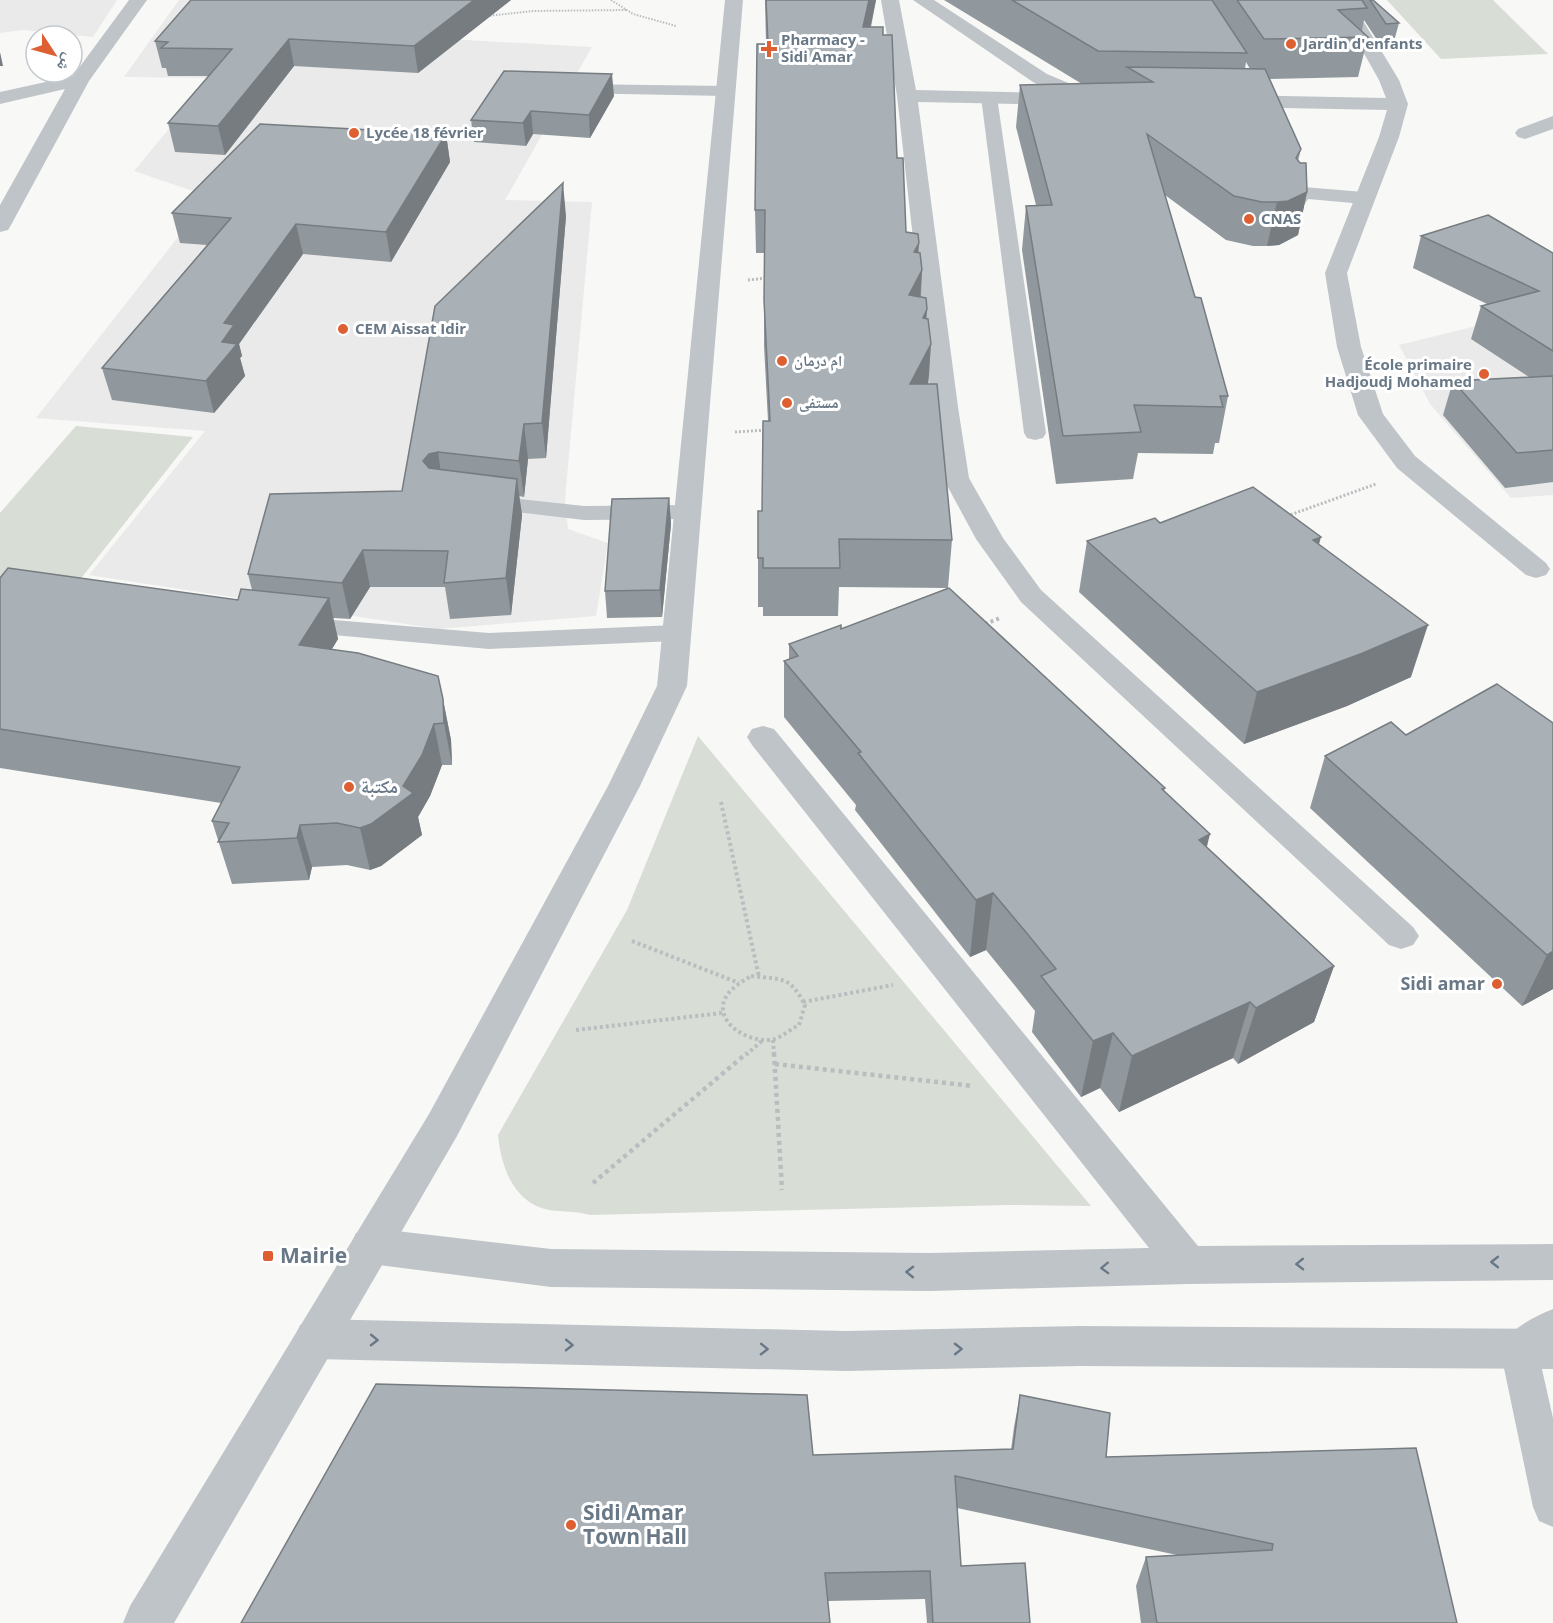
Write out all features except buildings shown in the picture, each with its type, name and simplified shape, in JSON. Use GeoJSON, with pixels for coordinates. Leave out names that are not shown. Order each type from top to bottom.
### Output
{"type":"FeatureCollection","features":[{"type":"Feature","properties":{"kind":"street"},"geometry":{"type":"LineString","coordinates":[[84,74],[138,0]]}},
{"type":"Feature","properties":{"kind":"street"},"geometry":{"type":"LineString","coordinates":[[147,1623],[443,1125],[624,786],[672,686],[734,0]]}},
{"type":"Feature","properties":{"kind":"street"},"geometry":{"type":"LineString","coordinates":[[890,0],[907,96],[943,395],[956,478],[990,539],[1031,596],[1401,936]]}},
{"type":"Feature","properties":{"kind":"street"},"geometry":{"type":"LineString","coordinates":[[907,96],[1100,99],[1064,90],[1040,78],[922,0]]}},
{"type":"Feature","properties":{"kind":"street"},"geometry":{"type":"LineString","coordinates":[[1333,0],[1356,24],[1389,80],[1398,104],[1389,137],[1335,273],[1349,347],[1371,415],[1406,462],[1547,571]]}},
{"type":"Feature","properties":{"kind":"street"},"geometry":{"type":"LineString","coordinates":[[1246,82],[1257,101]]}},
{"type":"Feature","properties":{"kind":"street"},"geometry":{"type":"LineString","coordinates":[[0,98],[62,84]]}},
{"type":"Feature","properties":{"kind":"street"},"geometry":{"type":"LineString","coordinates":[[0,225],[78,84]]}},
{"type":"Feature","properties":{"kind":"street"},"geometry":{"type":"LineString","coordinates":[[1212,101],[1398,104]]}},
{"type":"Feature","properties":{"kind":"street"},"geometry":{"type":"LineString","coordinates":[[1525,133],[1553,122]]}},
{"type":"Feature","properties":{"kind":"street"},"geometry":{"type":"LineString","coordinates":[[763,737],[1188,1265]]}},
{"type":"Feature","properties":{"kind":"street"},"geometry":{"type":"LineString","coordinates":[[371,1246],[551,1268],[930,1272],[1188,1265],[1553,1262]]}},
{"type":"Feature","properties":{"kind":"street"},"geometry":{"type":"LineString","coordinates":[[315,1339],[846,1351],[1542,1341]]}},
{"type":"Feature","properties":{"kind":"lane"},"geometry":{"type":"LineString","coordinates":[[558,89],[726,91]]}},
{"type":"Feature","properties":{"kind":"lane"},"geometry":{"type":"LineString","coordinates":[[989,98],[1035,433]]}},
{"type":"Feature","properties":{"kind":"lane"},"geometry":{"type":"LineString","coordinates":[[1298,200],[1303,193],[1364,198]]}},
{"type":"Feature","properties":{"kind":"lane"},"geometry":{"type":"LineString","coordinates":[[466,500],[584,513],[688,512]]}},
{"type":"Feature","properties":{"kind":"lane"},"geometry":{"type":"LineString","coordinates":[[271,622],[489,641],[675,633]]}},
{"type":"Feature","properties":{"kind":"lane"},"geometry":{"type":"LineString","coordinates":[[1542,1341],[1553,1507]]}},
{"type":"Feature","properties":{"kind":"path"},"geometry":{"type":"LineString","coordinates":[[611,0],[627,10],[676,26]]}},
{"type":"Feature","properties":{"kind":"path"},"geometry":{"type":"LineString","coordinates":[[485,16],[533,11],[627,10]]}},
{"type":"Feature","properties":{"kind":"path"},"geometry":{"type":"LineString","coordinates":[[708,282],[778,278]]}},
{"type":"Feature","properties":{"kind":"path"},"geometry":{"type":"LineString","coordinates":[[696,434],[773,430]]}},
{"type":"Feature","properties":{"kind":"path"},"geometry":{"type":"LineString","coordinates":[[721,802],[759,977]]}},
{"type":"Feature","properties":{"kind":"path"},"geometry":{"type":"LineString","coordinates":[[632,941],[739,984]]}},
{"type":"Feature","properties":{"kind":"path"},"geometry":{"type":"LineString","coordinates":[[751,976],[784,980],[794,985],[805,1005],[799,1025],[773,1040],[748,1036],[733,1029],[722,1013],[723,1001],[739,984],[751,976]]}},
{"type":"Feature","properties":{"kind":"path"},"geometry":{"type":"LineString","coordinates":[[803,1002],[893,985]]}},
{"type":"Feature","properties":{"kind":"path"},"geometry":{"type":"LineString","coordinates":[[576,1030],[722,1013]]}},
{"type":"Feature","properties":{"kind":"path"},"geometry":{"type":"LineString","coordinates":[[593,1183],[764,1039]]}},
{"type":"Feature","properties":{"kind":"path"},"geometry":{"type":"LineString","coordinates":[[773,1040],[782,1190]]}},
{"type":"Feature","properties":{"kind":"path"},"geometry":{"type":"LineString","coordinates":[[775,1064],[974,1086]]}},
{"type":"Feature","properties":{"kind":"shaded area"},"geometry":{"type":"Polygon","coordinates":[[[0,0],[117,0],[93,37],[84,36],[84,24],[24,24],[24,30],[0,33],[0,0]]]}},
{"type":"Feature","properties":{"kind":"shaded area","name":"CEM Aissat Idir"},"geometry":{"type":"Polygon","coordinates":[[[179,0],[336,0],[360,34],[592,47],[505,200],[592,202],[565,499],[568,529],[608,543],[596,616],[438,629],[89,575],[205,431],[36,418],[193,218],[214,198],[134,171],[211,78],[124,77],[179,0]]]}},
{"type":"Feature","properties":{"kind":"shaded area"},"geometry":{"type":"Polygon","coordinates":[[[1387,0],[1493,0],[1548,54],[1441,59],[1387,0]]]}},
{"type":"Feature","properties":{"kind":"shaded area","name":"École primaire Hadjoudj Mohamed"},"geometry":{"type":"Polygon","coordinates":[[[1553,307],[1553,495],[1511,498],[1430,404],[1399,345],[1553,307]]]}},
{"type":"Feature","properties":{"kind":"shaded area"},"geometry":{"type":"Polygon","coordinates":[[[76,426],[193,437],[71,591],[0,584],[0,513],[76,426]]]}},
{"type":"Feature","properties":{"kind":"shaded area"},"geometry":{"type":"Polygon","coordinates":[[[698,736],[1091,1206],[1008,1205],[590,1215],[549,1210],[537,1206],[526,1200],[518,1191],[506,1171],[498,1135],[627,910],[698,736]]]}},
{"type":"Feature","properties":{"kind":"place","name":"Jardin d'enfants"},"geometry":{"type":"Point","coordinates":[1291,44]}},
{"type":"Feature","properties":{"kind":"place","name":"Pharmacy - Sidi Amar"},"geometry":{"type":"Point","coordinates":[769,49]}},
{"type":"Feature","properties":{"kind":"place","name":"Lycée 18 février"},"geometry":{"type":"Point","coordinates":[354,133]}},
{"type":"Feature","properties":{"kind":"place","name":"CNAS"},"geometry":{"type":"Point","coordinates":[1249,219]}},
{"type":"Feature","properties":{"kind":"place","name":"CEM Aissat Idir"},"geometry":{"type":"Point","coordinates":[343,329]}},
{"type":"Feature","properties":{"kind":"place","name":"ام درمان"},"geometry":{"type":"Point","coordinates":[782,361]}},
{"type":"Feature","properties":{"kind":"place","name":"École primaire Hadjoudj Mohamed"},"geometry":{"type":"Point","coordinates":[1484,374]}},
{"type":"Feature","properties":{"kind":"place","name":"مستفى"},"geometry":{"type":"Point","coordinates":[787,403]}},
{"type":"Feature","properties":{"kind":"place","name":"مكتبة"},"geometry":{"type":"Point","coordinates":[349,787]}},
{"type":"Feature","properties":{"kind":"place","name":"Sidi amar"},"geometry":{"type":"Point","coordinates":[1497,984]}},
{"type":"Feature","properties":{"kind":"place","name":"Mairie"},"geometry":{"type":"Point","coordinates":[268,1256]}},
{"type":"Feature","properties":{"kind":"place","name":"Sidi Amar Town Hall"},"geometry":{"type":"Point","coordinates":[571,1525]}}]}
